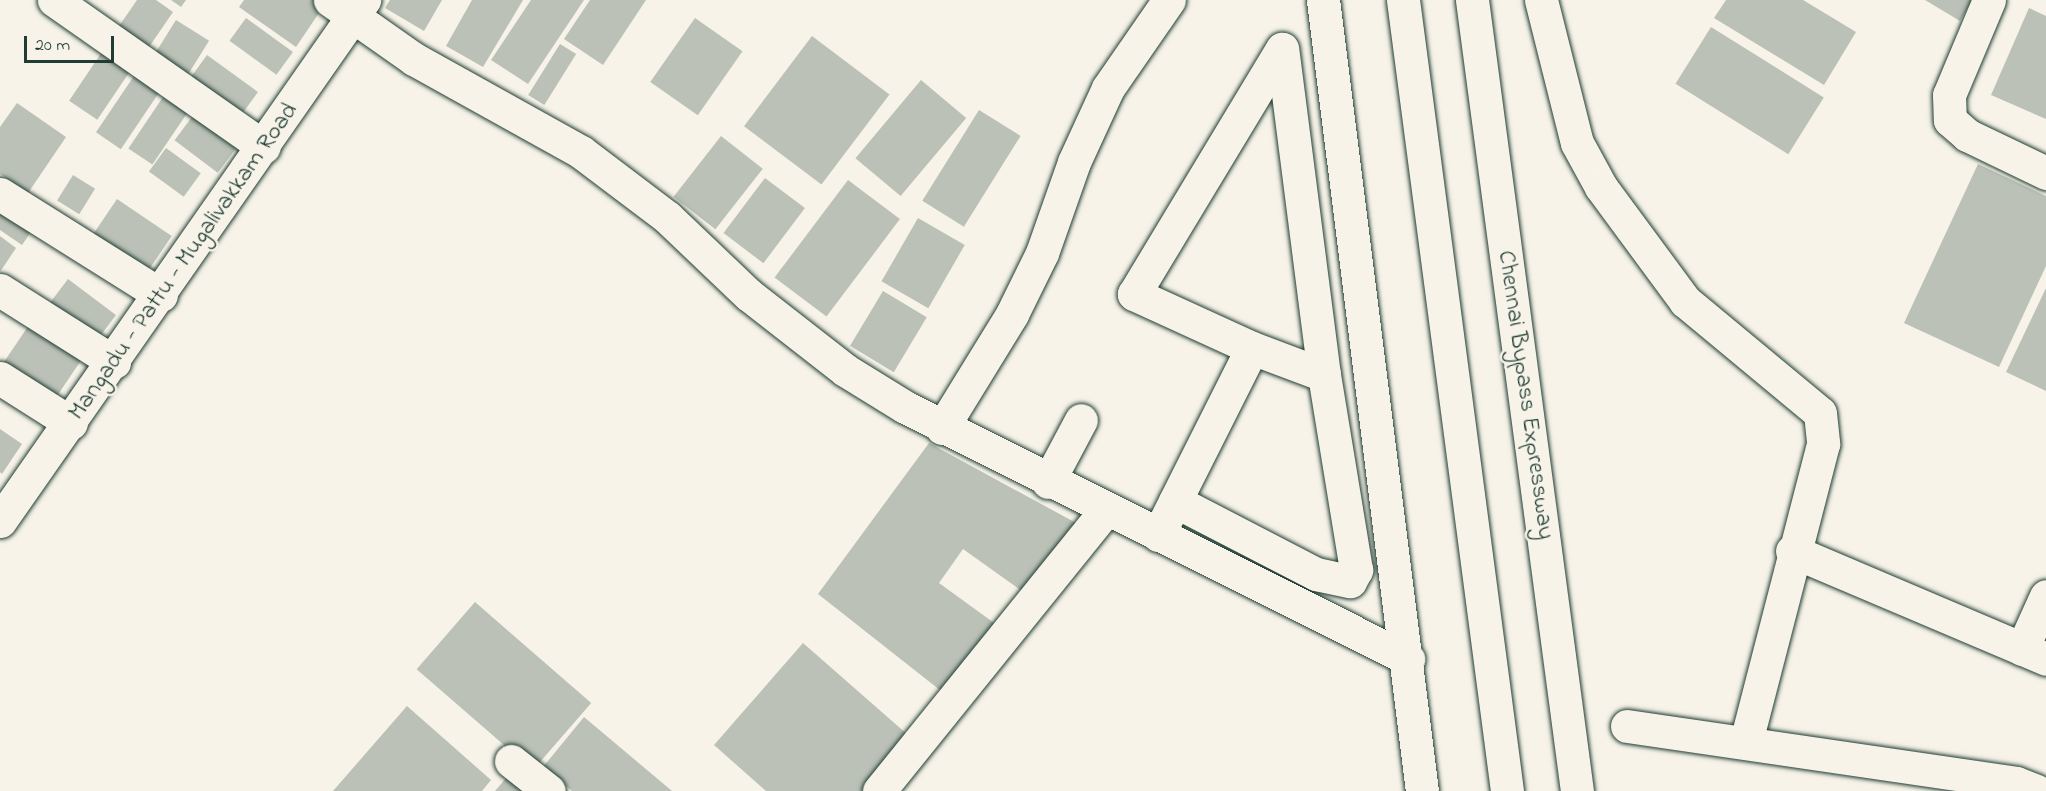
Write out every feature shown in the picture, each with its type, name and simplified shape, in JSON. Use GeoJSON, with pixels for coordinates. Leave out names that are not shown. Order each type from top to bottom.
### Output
{"type":"FeatureCollection","features":[{"type":"Feature","properties":{"kind":"main road"},"geometry":{"type":"LineString","coordinates":[[54,0],[264,147]]}},
{"type":"Feature","properties":{"kind":"main road"},"geometry":{"type":"LineString","coordinates":[[942,428],[1042,253],[1074,162],[1107,88],[1169,0]]}},
{"type":"Feature","properties":{"kind":"main road"},"geometry":{"type":"LineString","coordinates":[[1323,0],[1408,659],[1422,791]]}},
{"type":"Feature","properties":{"kind":"main road"},"geometry":{"type":"LineString","coordinates":[[1403,0],[1507,791]]}},
{"type":"Feature","properties":{"kind":"main road","name":"Chennai Bypass Expressway"},"geometry":{"type":"LineString","coordinates":[[1473,0],[1577,791]]}},
{"type":"Feature","properties":{"kind":"main road"},"geometry":{"type":"LineString","coordinates":[[1540,0],[1577,143],[1601,188],[1685,301],[1820,413],[1823,444],[1792,551],[1746,741]]}},
{"type":"Feature","properties":{"kind":"main road"},"geometry":{"type":"LineString","coordinates":[[1989,0],[1949,95],[1950,120],[1967,135],[2046,173]]}},
{"type":"Feature","properties":{"kind":"main road"},"geometry":{"type":"LineString","coordinates":[[350,6],[486,102],[581,152],[667,217],[749,295],[845,370],[942,428],[1105,511],[1408,659]]}},
{"type":"Feature","properties":{"kind":"main road","name":"Mangadu - Pattu - Mugalivakkam Road"},"geometry":{"type":"LineString","coordinates":[[5,505],[71,423],[264,147],[350,6]]}},
{"type":"Feature","properties":{"kind":"main road"},"geometry":{"type":"LineString","coordinates":[[1175,501],[1316,574],[1350,580],[1356,570],[1324,375],[1282,49],[1134,294],[1252,348],[1324,375]]}},
{"type":"Feature","properties":{"kind":"main road"},"geometry":{"type":"LineString","coordinates":[[0,194],[161,295]]}},
{"type":"Feature","properties":{"kind":"main road"},"geometry":{"type":"LineString","coordinates":[[0,290],[114,362]]}},
{"type":"Feature","properties":{"kind":"main road"},"geometry":{"type":"LineString","coordinates":[[1158,535],[1252,348]]}},
{"type":"Feature","properties":{"kind":"main road"},"geometry":{"type":"LineString","coordinates":[[0,378],[71,423]]}},
{"type":"Feature","properties":{"kind":"main road"},"geometry":{"type":"LineString","coordinates":[[1048,482],[1081,420]]}},
{"type":"Feature","properties":{"kind":"main road"},"geometry":{"type":"LineString","coordinates":[[879,791],[1105,511]]}},
{"type":"Feature","properties":{"kind":"main road"},"geometry":{"type":"LineString","coordinates":[[1792,551],[2034,654],[2046,596]]}},
{"type":"Feature","properties":{"kind":"main road"},"geometry":{"type":"LineString","coordinates":[[1627,726],[1746,741],[1928,782],[2016,783],[2037,791]]}},
{"type":"Feature","properties":{"kind":"main road"},"geometry":{"type":"LineString","coordinates":[[511,761],[549,791]]}},
{"type":"Feature","properties":{"kind":"building"},"geometry":{"type":"Polygon","coordinates":[[[137,0],[156,0],[173,12],[147,50],[117,29],[137,0]]]}},
{"type":"Feature","properties":{"kind":"building"},"geometry":{"type":"Polygon","coordinates":[[[171,0],[186,0],[181,7],[171,0]]]}},
{"type":"Feature","properties":{"kind":"building"},"geometry":{"type":"Polygon","coordinates":[[[244,0],[314,0],[323,7],[296,47],[239,7],[244,0]]]}},
{"type":"Feature","properties":{"kind":"building"},"geometry":{"type":"Polygon","coordinates":[[[390,0],[442,0],[424,31],[385,8],[390,0]]]}},
{"type":"Feature","properties":{"kind":"building"},"geometry":{"type":"Polygon","coordinates":[[[472,0],[523,0],[483,67],[446,46],[472,0]]]}},
{"type":"Feature","properties":{"kind":"building"},"geometry":{"type":"Polygon","coordinates":[[[531,0],[584,0],[528,84],[491,60],[531,0]]]}},
{"type":"Feature","properties":{"kind":"building"},"geometry":{"type":"Polygon","coordinates":[[[590,0],[646,0],[603,65],[564,39],[590,0]]]}},
{"type":"Feature","properties":{"kind":"building"},"geometry":{"type":"Polygon","coordinates":[[[1726,0],[1803,0],[1856,32],[1824,85],[1714,18],[1726,0]]]}},
{"type":"Feature","properties":{"kind":"building"},"geometry":{"type":"Polygon","coordinates":[[[1925,0],[1972,0],[1960,21],[1925,0]]]}},
{"type":"Feature","properties":{"kind":"building"},"geometry":{"type":"Polygon","coordinates":[[[2029,8],[2046,16],[2046,119],[1991,95],[2029,8]]]}},
{"type":"Feature","properties":{"kind":"building"},"geometry":{"type":"Polygon","coordinates":[[[246,18],[293,52],[276,75],[230,41],[246,18]]]}},
{"type":"Feature","properties":{"kind":"building"},"geometry":{"type":"Polygon","coordinates":[[[695,18],[743,51],[698,115],[650,82],[695,18]]]}},
{"type":"Feature","properties":{"kind":"building"},"geometry":{"type":"Polygon","coordinates":[[[176,20],[209,41],[185,80],[152,59],[176,20]]]}},
{"type":"Feature","properties":{"kind":"building"},"geometry":{"type":"Polygon","coordinates":[[[1711,27],[1824,97],[1788,154],[1675,84],[1711,27]]]}},
{"type":"Feature","properties":{"kind":"building"},"geometry":{"type":"Polygon","coordinates":[[[812,36],[889,94],[821,185],[744,126],[812,36]]]}},
{"type":"Feature","properties":{"kind":"building"},"geometry":{"type":"Polygon","coordinates":[[[560,44],[576,54],[544,105],[528,95],[560,44]]]}},
{"type":"Feature","properties":{"kind":"building"},"geometry":{"type":"Polygon","coordinates":[[[106,46],[134,65],[97,120],[69,101],[106,46]]]}},
{"type":"Feature","properties":{"kind":"building"},"geometry":{"type":"Polygon","coordinates":[[[207,55],[258,92],[241,115],[190,78],[207,55]]]}},
{"type":"Feature","properties":{"kind":"building"},"geometry":{"type":"Polygon","coordinates":[[[134,76],[159,93],[121,149],[96,132],[134,76]]]}},
{"type":"Feature","properties":{"kind":"building"},"geometry":{"type":"Polygon","coordinates":[[[921,80],[966,118],[901,196],[855,158],[921,80]]]}},
{"type":"Feature","properties":{"kind":"building"},"geometry":{"type":"Polygon","coordinates":[[[163,97],[187,113],[152,165],[128,148],[163,97]]]}},
{"type":"Feature","properties":{"kind":"building"},"geometry":{"type":"Polygon","coordinates":[[[17,103],[66,137],[28,193],[0,174],[0,127],[17,103]]]}},
{"type":"Feature","properties":{"kind":"building"},"geometry":{"type":"Polygon","coordinates":[[[979,110],[1021,136],[964,227],[922,201],[979,110]]]}},
{"type":"Feature","properties":{"kind":"building"},"geometry":{"type":"Polygon","coordinates":[[[195,113],[238,145],[218,173],[175,140],[195,113]]]}},
{"type":"Feature","properties":{"kind":"building"},"geometry":{"type":"Polygon","coordinates":[[[721,136],[763,169],[715,229],[674,197],[721,136]]]}},
{"type":"Feature","properties":{"kind":"building"},"geometry":{"type":"Polygon","coordinates":[[[166,148],[201,173],[184,197],[149,171],[166,148]]]}},
{"type":"Feature","properties":{"kind":"building"},"geometry":{"type":"Polygon","coordinates":[[[1978,164],[2046,196],[2046,266],[1999,367],[1904,323],[1978,164]]]}},
{"type":"Feature","properties":{"kind":"building"},"geometry":{"type":"Polygon","coordinates":[[[73,175],[95,189],[79,214],[57,200],[73,175]]]}},
{"type":"Feature","properties":{"kind":"building"},"geometry":{"type":"Polygon","coordinates":[[[765,178],[805,208],[763,263],[723,233],[765,178]]]}},
{"type":"Feature","properties":{"kind":"building"},"geometry":{"type":"Polygon","coordinates":[[[848,180],[900,219],[826,317],[775,277],[848,180]]]}},
{"type":"Feature","properties":{"kind":"building"},"geometry":{"type":"Polygon","coordinates":[[[0,196],[37,223],[22,245],[0,230],[0,196]]]}},
{"type":"Feature","properties":{"kind":"building"},"geometry":{"type":"Polygon","coordinates":[[[117,199],[172,236],[148,271],[94,234],[117,199]]]}},
{"type":"Feature","properties":{"kind":"building"},"geometry":{"type":"Polygon","coordinates":[[[918,218],[965,245],[928,308],[882,281],[918,218]]]}},
{"type":"Feature","properties":{"kind":"building"},"geometry":{"type":"Polygon","coordinates":[[[0,236],[16,248],[0,272],[0,236]]]}},
{"type":"Feature","properties":{"kind":"building"},"geometry":{"type":"Polygon","coordinates":[[[68,279],[116,315],[93,345],[45,309],[68,279]]]}},
{"type":"Feature","properties":{"kind":"building"},"geometry":{"type":"Polygon","coordinates":[[[2046,288],[2046,391],[2006,372],[2046,288]]]}},
{"type":"Feature","properties":{"kind":"building"},"geometry":{"type":"Polygon","coordinates":[[[883,291],[927,317],[894,372],[850,346],[883,291]]]}},
{"type":"Feature","properties":{"kind":"building"},"geometry":{"type":"Polygon","coordinates":[[[35,316],[87,351],[54,401],[1,366],[35,316]]]}},
{"type":"Feature","properties":{"kind":"building"},"geometry":{"type":"Polygon","coordinates":[[[0,429],[22,444],[2,474],[0,472],[0,429]]]}},
{"type":"Feature","properties":{"kind":"building"},"geometry":{"type":"Polygon","coordinates":[[[929,443],[1078,524],[1026,594],[963,549],[939,583],[1001,628],[950,698],[818,594],[929,443]]]}},
{"type":"Feature","properties":{"kind":"building"},"geometry":{"type":"Polygon","coordinates":[[[475,602],[591,703],[533,770],[417,669],[475,602]]]}},
{"type":"Feature","properties":{"kind":"building"},"geometry":{"type":"Polygon","coordinates":[[[803,643],[916,742],[873,791],[766,791],[714,745],[803,643]]]}},
{"type":"Feature","properties":{"kind":"building"},"geometry":{"type":"Polygon","coordinates":[[[407,706],[491,780],[482,791],[333,791],[407,706]]]}},
{"type":"Feature","properties":{"kind":"building"},"geometry":{"type":"Polygon","coordinates":[[[584,717],[672,791],[572,791],[543,767],[584,717]]]}},
{"type":"Feature","properties":{"kind":"building"},"geometry":{"type":"Polygon","coordinates":[[[507,777],[523,791],[495,791],[507,777]]]}}]}
